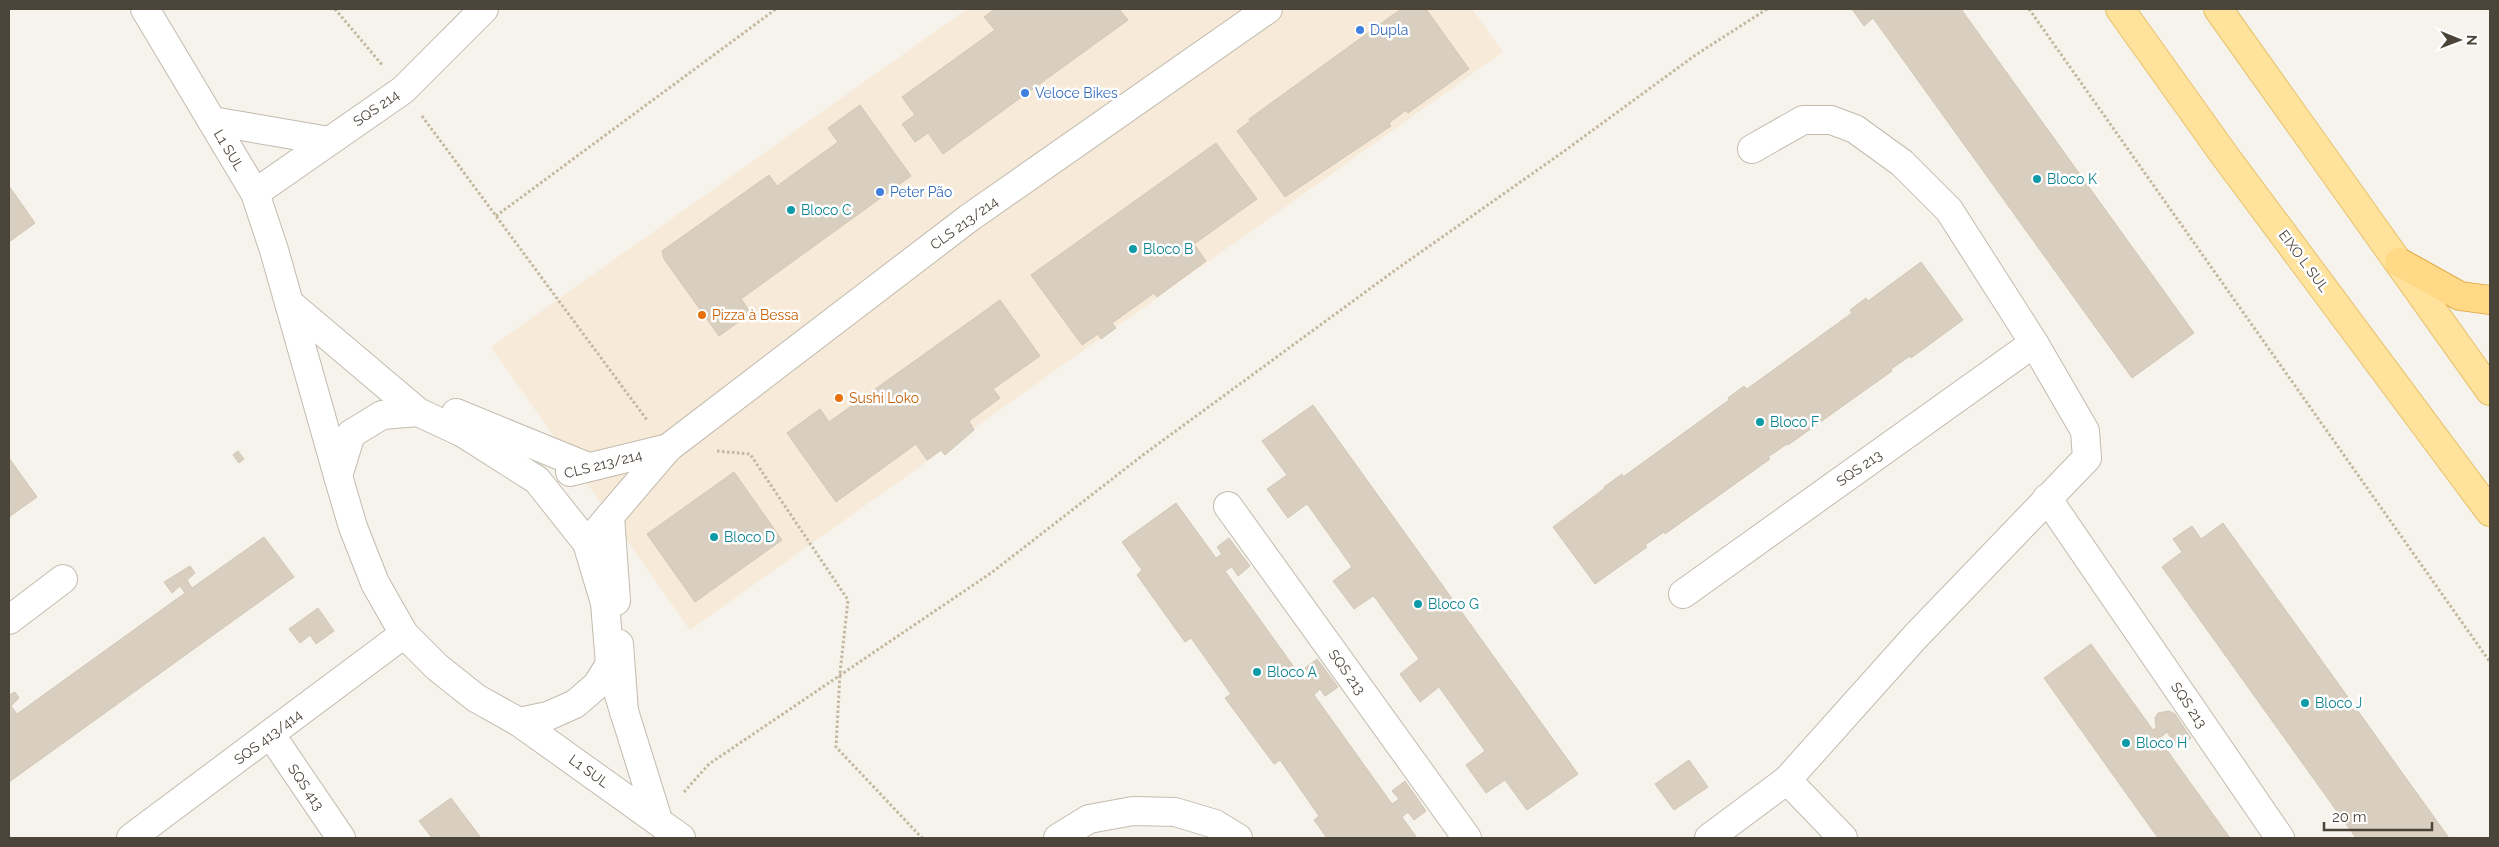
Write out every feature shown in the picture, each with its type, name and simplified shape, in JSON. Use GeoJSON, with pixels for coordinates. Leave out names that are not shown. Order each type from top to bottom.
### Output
{"type":"FeatureCollection","features":[{"type":"Feature","properties":{"kind":"highway"},"geometry":{"type":"LineString","coordinates":[[2399,262],[2460,296],[2490,300]]}},
{"type":"Feature","properties":{"kind":"main road","name":"EIXO L SUL"},"geometry":{"type":"LineString","coordinates":[[2120,9],[2225,156],[2490,512]]}},
{"type":"Feature","properties":{"kind":"main road"},"geometry":{"type":"LineString","coordinates":[[2218,9],[2490,391]]}},
{"type":"Feature","properties":{"kind":"street","name":"L1 SUL"},"geometry":{"type":"LineString","coordinates":[[145,9],[255,193],[289,303],[353,527],[375,583],[404,634],[437,667],[476,698],[519,722],[681,838]]}},
{"type":"Feature","properties":{"kind":"street","name":"SQS 214"},"geometry":{"type":"LineString","coordinates":[[255,193],[403,90],[484,9]]}},
{"type":"Feature","properties":{"kind":"street","name":"CLS 213/214"},"geometry":{"type":"LineString","coordinates":[[588,543],[668,448],[969,218],[1268,9]]}},
{"type":"Feature","properties":{"kind":"street"},"geometry":{"type":"LineString","coordinates":[[1709,838],[1787,780],[1916,637],[2087,458],[2085,431],[2034,343],[1949,210],[1902,163],[1855,129],[1831,120],[1804,120],[1752,150]]}},
{"type":"Feature","properties":{"kind":"street"},"geometry":{"type":"LineString","coordinates":[[212,121],[329,141]]}},
{"type":"Feature","properties":{"kind":"street"},"geometry":{"type":"LineString","coordinates":[[289,303],[418,412],[463,433],[537,480],[588,543],[605,603],[610,664],[658,820]]}},
{"type":"Feature","properties":{"kind":"street","name":"SQS 213"},"geometry":{"type":"LineString","coordinates":[[1683,594],[2034,343]]}},
{"type":"Feature","properties":{"kind":"street"},"geometry":{"type":"LineString","coordinates":[[379,381],[588,467]]}},
{"type":"Feature","properties":{"kind":"street"},"geometry":{"type":"LineString","coordinates":[[338,476],[351,434],[382,415],[418,412]]}},
{"type":"Feature","properties":{"kind":"street","name":"CLS 213/214"},"geometry":{"type":"LineString","coordinates":[[537,480],[668,448]]}},
{"type":"Feature","properties":{"kind":"street","name":"SQS 213"},"geometry":{"type":"LineString","coordinates":[[2047,498],[2280,838]]}},
{"type":"Feature","properties":{"kind":"street","name":"SQS 213"},"geometry":{"type":"LineString","coordinates":[[1228,506],[1466,838]]}},
{"type":"Feature","properties":{"kind":"street"},"geometry":{"type":"LineString","coordinates":[[610,516],[624,712]]}},
{"type":"Feature","properties":{"kind":"street"},"geometry":{"type":"LineString","coordinates":[[9,620],[63,579]]}},
{"type":"Feature","properties":{"kind":"street","name":"SQS 413/414"},"geometry":{"type":"LineString","coordinates":[[131,838],[404,634]]}},
{"type":"Feature","properties":{"kind":"street"},"geometry":{"type":"LineString","coordinates":[[519,722],[548,716],[574,704],[597,685],[610,664]]}},
{"type":"Feature","properties":{"kind":"street","name":"SQS 413"},"geometry":{"type":"LineString","coordinates":[[271,735],[341,838]]}},
{"type":"Feature","properties":{"kind":"street"},"geometry":{"type":"LineString","coordinates":[[1787,780],[1843,838]]}},
{"type":"Feature","properties":{"kind":"street"},"geometry":{"type":"LineString","coordinates":[[1058,838],[1089,819],[1133,811],[1175,812],[1215,824],[1238,838]]}},
{"type":"Feature","properties":{"kind":"path"},"geometry":{"type":"LineString","coordinates":[[496,216],[776,9]]}},
{"type":"Feature","properties":{"kind":"path"},"geometry":{"type":"LineString","coordinates":[[658,820],[709,764],[991,573],[1143,455],[1394,271],[1563,152],[1694,56],[1768,9]]}},
{"type":"Feature","properties":{"kind":"path"},"geometry":{"type":"LineString","coordinates":[[2029,9],[2490,662]]}},
{"type":"Feature","properties":{"kind":"shaded area"},"geometry":{"type":"Polygon","coordinates":[[[967,9],[1472,9],[1503,52],[690,630],[491,347],[967,9]]]}},
{"type":"Feature","properties":{"kind":"building"},"geometry":{"type":"Polygon","coordinates":[[[995,9],[1119,9],[1128,20],[943,154],[928,133],[915,142],[902,124],[915,115],[902,97],[995,30],[984,17],[995,9]]]}},
{"type":"Feature","properties":{"kind":"building"},"geometry":{"type":"Polygon","coordinates":[[[1401,9],[1426,9],[1469,69],[1408,113],[1406,110],[1389,123],[1391,126],[1285,197],[1237,131],[1250,121],[1249,119],[1401,9]]]}},
{"type":"Feature","properties":{"kind":"building","name":"Bloco K"},"geometry":{"type":"Polygon","coordinates":[[[1852,9],[1961,9],[2194,333],[2132,378],[1873,18],[1864,26],[1852,9]]]}},
{"type":"Feature","properties":{"kind":"building","name":"Bloco C"},"geometry":{"type":"Polygon","coordinates":[[[860,105],[911,176],[741,299],[751,313],[719,336],[664,259],[662,251],[769,175],[777,186],[838,142],[828,128],[860,105]]]}},
{"type":"Feature","properties":{"kind":"building","name":"Bloco B"},"geometry":{"type":"Polygon","coordinates":[[[1216,143],[1257,199],[1194,244],[1206,261],[1157,297],[1154,293],[1112,323],[1116,328],[1101,339],[1098,334],[1082,345],[1031,275],[1216,143]]]}},
{"type":"Feature","properties":{"kind":"building"},"geometry":{"type":"Polygon","coordinates":[[[9,186],[35,223],[9,242],[9,186]]]}},
{"type":"Feature","properties":{"kind":"building","name":"Bloco F"},"geometry":{"type":"Polygon","coordinates":[[[1921,262],[1963,320],[1911,358],[1910,356],[1891,369],[1892,371],[1788,445],[1768,457],[1770,459],[1665,534],[1664,532],[1645,545],[1647,547],[1595,584],[1553,527],[1622,474],[1623,477],[1729,400],[1728,398],[1744,386],[1747,389],[1852,313],[1850,310],[1866,298],[1868,301],[1921,262]]]}},
{"type":"Feature","properties":{"kind":"building"},"geometry":{"type":"Polygon","coordinates":[[[1000,300],[1040,356],[993,389],[1000,398],[969,421],[974,430],[945,455],[941,450],[927,460],[916,444],[836,502],[787,433],[820,409],[829,422],[1000,300]]]}},
{"type":"Feature","properties":{"kind":"building","name":"Bloco G"},"geometry":{"type":"Polygon","coordinates":[[[1313,405],[1578,774],[1527,810],[1505,780],[1486,793],[1466,765],[1485,751],[1439,687],[1420,702],[1400,674],[1419,659],[1376,599],[1373,596],[1354,609],[1333,581],[1352,567],[1307,504],[1288,518],[1267,489],[1287,475],[1262,441],[1313,405]]]}},
{"type":"Feature","properties":{"kind":"building"},"geometry":{"type":"Polygon","coordinates":[[[238,451],[244,459],[239,463],[233,455],[238,451]]]}},
{"type":"Feature","properties":{"kind":"building"},"geometry":{"type":"Polygon","coordinates":[[[9,458],[37,497],[9,517],[9,458]]]}},
{"type":"Feature","properties":{"kind":"building","name":"Bloco D"},"geometry":{"type":"Polygon","coordinates":[[[734,472],[782,540],[695,602],[647,534],[734,472]]]}},
{"type":"Feature","properties":{"kind":"building","name":"Bloco A"},"geometry":{"type":"Polygon","coordinates":[[[1176,503],[1216,558],[1222,554],[1217,547],[1229,538],[1250,566],[1238,576],[1232,567],[1225,571],[1304,681],[1311,677],[1305,668],[1317,659],[1338,687],[1325,696],[1320,689],[1314,695],[1392,804],[1399,799],[1392,791],[1405,781],[1426,811],[1414,820],[1408,812],[1402,817],[1417,838],[1327,838],[1314,820],[1319,816],[1280,760],[1274,764],[1225,698],[1231,694],[1191,638],[1185,642],[1137,575],[1142,570],[1122,542],[1176,503]]]}},
{"type":"Feature","properties":{"kind":"building","name":"Bloco J"},"geometry":{"type":"Polygon","coordinates":[[[2223,523],[2449,838],[2356,838],[2162,567],[2182,552],[2173,539],[2192,526],[2201,539],[2223,523]]]}},
{"type":"Feature","properties":{"kind":"building"},"geometry":{"type":"Polygon","coordinates":[[[264,537],[294,577],[9,782],[9,695],[15,692],[19,698],[11,706],[17,714],[185,593],[180,586],[172,593],[164,582],[190,566],[195,573],[187,580],[192,588],[264,537]]]}},
{"type":"Feature","properties":{"kind":"building"},"geometry":{"type":"Polygon","coordinates":[[[318,608],[334,631],[316,644],[310,635],[300,643],[289,629],[318,608]]]}},
{"type":"Feature","properties":{"kind":"building","name":"Bloco H"},"geometry":{"type":"Polygon","coordinates":[[[2091,644],[2153,730],[2156,728],[2155,718],[2158,713],[2169,711],[2175,714],[2191,738],[2178,748],[2167,732],[2159,739],[2230,838],[2158,838],[2044,678],[2091,644]]]}},
{"type":"Feature","properties":{"kind":"building"},"geometry":{"type":"Polygon","coordinates":[[[1689,760],[1708,787],[1674,810],[1655,784],[1689,760]]]}},
{"type":"Feature","properties":{"kind":"building"},"geometry":{"type":"Polygon","coordinates":[[[451,798],[481,838],[432,838],[419,821],[451,798]]]}},
{"type":"Feature","properties":{"kind":"place","name":"Dupla"},"geometry":{"type":"Point","coordinates":[1360,30]}},
{"type":"Feature","properties":{"kind":"place","name":"Veloce Bikes"},"geometry":{"type":"Point","coordinates":[1025,93]}},
{"type":"Feature","properties":{"kind":"place","name":"Bloco K"},"geometry":{"type":"Point","coordinates":[2037,179]}},
{"type":"Feature","properties":{"kind":"place","name":"Peter Pão"},"geometry":{"type":"Point","coordinates":[880,192]}},
{"type":"Feature","properties":{"kind":"place","name":"Bloco C"},"geometry":{"type":"Point","coordinates":[791,210]}},
{"type":"Feature","properties":{"kind":"place","name":"Bloco B"},"geometry":{"type":"Point","coordinates":[1133,249]}},
{"type":"Feature","properties":{"kind":"place","name":"Pizza à Bessa"},"geometry":{"type":"Point","coordinates":[702,315]}},
{"type":"Feature","properties":{"kind":"place","name":"Sushi Loko"},"geometry":{"type":"Point","coordinates":[839,398]}},
{"type":"Feature","properties":{"kind":"place","name":"Bloco F"},"geometry":{"type":"Point","coordinates":[1760,422]}},
{"type":"Feature","properties":{"kind":"place","name":"Bloco D"},"geometry":{"type":"Point","coordinates":[714,537]}},
{"type":"Feature","properties":{"kind":"place","name":"Bloco G"},"geometry":{"type":"Point","coordinates":[1418,604]}},
{"type":"Feature","properties":{"kind":"place","name":"Bloco A"},"geometry":{"type":"Point","coordinates":[1257,672]}},
{"type":"Feature","properties":{"kind":"place","name":"Bloco J"},"geometry":{"type":"Point","coordinates":[2305,703]}},
{"type":"Feature","properties":{"kind":"place","name":"Bloco H"},"geometry":{"type":"Point","coordinates":[2126,743]}}]}
